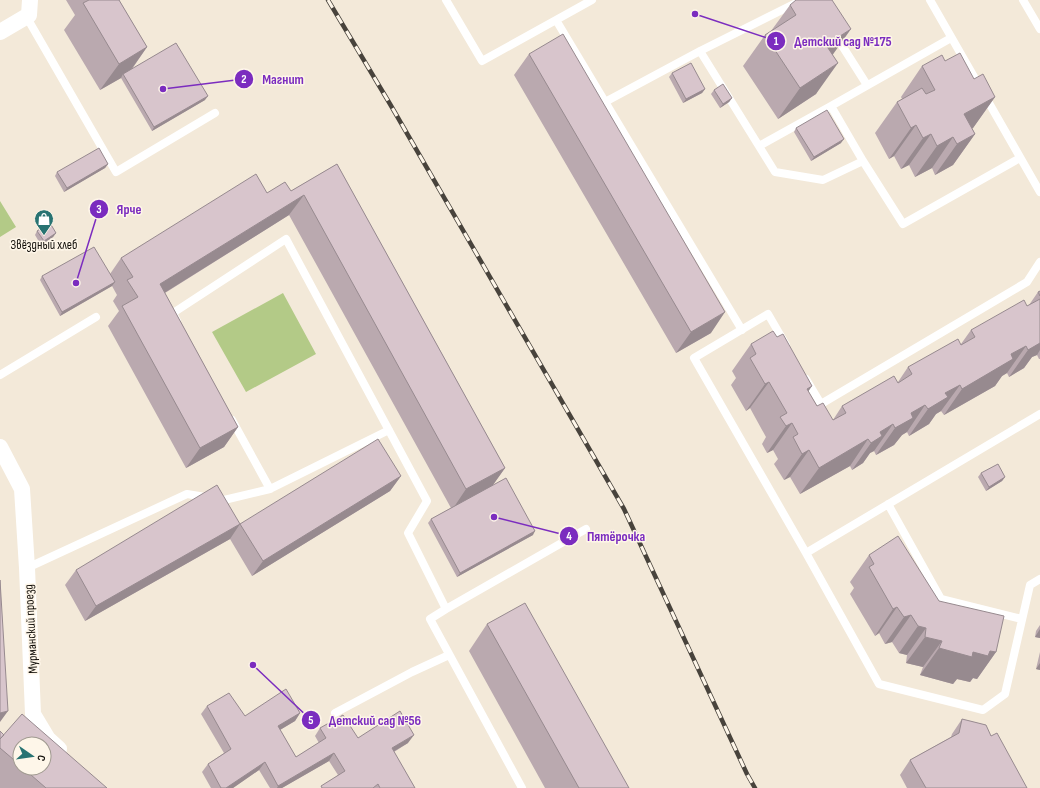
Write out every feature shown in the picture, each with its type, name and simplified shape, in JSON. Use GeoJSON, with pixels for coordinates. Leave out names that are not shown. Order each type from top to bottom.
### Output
{"type":"FeatureCollection","features":[{"type":"Feature","properties":{"kind":"street"},"geometry":{"type":"LineString","coordinates":[[0,32],[29,15],[30,0]]}},
{"type":"Feature","properties":{"kind":"street","name":"Мурманский проезд"},"geometry":{"type":"LineString","coordinates":[[0,447],[22,489],[33,714],[48,739],[70,759]]}},
{"type":"Feature","properties":{"kind":"lane"},"geometry":{"type":"LineString","coordinates":[[446,0],[482,61],[592,0]]}},
{"type":"Feature","properties":{"kind":"lane"},"geometry":{"type":"LineString","coordinates":[[605,102],[700,51],[802,0]]}},
{"type":"Feature","properties":{"kind":"lane"},"geometry":{"type":"LineString","coordinates":[[930,0],[1040,192]]}},
{"type":"Feature","properties":{"kind":"lane"},"geometry":{"type":"LineString","coordinates":[[1023,0],[1040,29]]}},
{"type":"Feature","properties":{"kind":"lane"},"geometry":{"type":"LineString","coordinates":[[26,16],[116,172],[215,113]]}},
{"type":"Feature","properties":{"kind":"lane"},"geometry":{"type":"LineString","coordinates":[[556,20],[742,330]]}},
{"type":"Feature","properties":{"kind":"lane"},"geometry":{"type":"LineString","coordinates":[[829,26],[867,85]]}},
{"type":"Feature","properties":{"kind":"lane"},"geometry":{"type":"LineString","coordinates":[[759,146],[952,38]]}},
{"type":"Feature","properties":{"kind":"lane"},"geometry":{"type":"LineString","coordinates":[[700,51],[775,172],[823,180],[864,161]]}},
{"type":"Feature","properties":{"kind":"lane"},"geometry":{"type":"LineString","coordinates":[[832,106],[903,224],[1020,158]]}},
{"type":"Feature","properties":{"kind":"lane"},"geometry":{"type":"LineString","coordinates":[[181,327],[173,313],[286,239],[427,501],[408,534],[446,609]]}},
{"type":"Feature","properties":{"kind":"lane"},"geometry":{"type":"LineString","coordinates":[[803,374],[821,404],[1027,282],[1040,262]]}},
{"type":"Feature","properties":{"kind":"lane"},"geometry":{"type":"LineString","coordinates":[[791,354],[768,314],[694,358],[879,684],[983,710],[1005,694],[1030,585],[1040,579]]}},
{"type":"Feature","properties":{"kind":"lane"},"geometry":{"type":"LineString","coordinates":[[0,375],[96,317]]}},
{"type":"Feature","properties":{"kind":"lane"},"geometry":{"type":"LineString","coordinates":[[806,553],[1040,414]]}},
{"type":"Feature","properties":{"kind":"lane"},"geometry":{"type":"LineString","coordinates":[[229,415],[270,489]]}},
{"type":"Feature","properties":{"kind":"lane"},"geometry":{"type":"LineString","coordinates":[[27,568],[188,494],[224,500],[270,489],[389,430]]}},
{"type":"Feature","properties":{"kind":"lane"},"geometry":{"type":"LineString","coordinates":[[888,504],[941,600],[1022,619]]}},
{"type":"Feature","properties":{"kind":"lane"},"geometry":{"type":"LineString","coordinates":[[522,788],[430,619],[586,529]]}},
{"type":"Feature","properties":{"kind":"lane"},"geometry":{"type":"LineString","coordinates":[[335,713],[412,672],[449,655]]}},
{"type":"Feature","properties":{"kind":"green space"},"geometry":{"type":"Polygon","coordinates":[[[0,201],[16,227],[0,237],[0,201]]]}},
{"type":"Feature","properties":{"kind":"green space"},"geometry":{"type":"Polygon","coordinates":[[[283,293],[316,354],[246,392],[212,332],[283,293]]]}},
{"type":"Feature","properties":{"kind":"building"},"geometry":{"type":"Polygon","coordinates":[[[89,0],[119,0],[147,47],[119,64],[83,3],[89,0]]]}},
{"type":"Feature","properties":{"kind":"building"},"geometry":{"type":"Polygon","coordinates":[[[796,0],[832,0],[851,29],[826,45],[838,63],[800,88],[765,35],[796,15],[790,5],[796,0]]]}},
{"type":"Feature","properties":{"kind":"building"},"geometry":{"type":"Polygon","coordinates":[[[563,34],[725,312],[691,332],[529,54],[563,34]]]}},
{"type":"Feature","properties":{"kind":"building"},"geometry":{"type":"Polygon","coordinates":[[[176,43],[208,96],[154,127],[123,74],[176,43]]]}},
{"type":"Feature","properties":{"kind":"building"},"geometry":{"type":"Polygon","coordinates":[[[960,53],[974,79],[983,74],[995,97],[964,114],[975,134],[957,144],[953,137],[937,146],[931,134],[923,138],[916,125],[911,128],[897,102],[922,88],[926,94],[935,90],[922,66],[942,55],[945,61],[960,53]]]}},
{"type":"Feature","properties":{"kind":"building"},"geometry":{"type":"Polygon","coordinates":[[[691,63],[705,89],[686,99],[672,73],[691,63]]]}},
{"type":"Feature","properties":{"kind":"building"},"geometry":{"type":"Polygon","coordinates":[[[723,84],[732,98],[723,104],[714,90],[723,84]]]}},
{"type":"Feature","properties":{"kind":"building"},"geometry":{"type":"Polygon","coordinates":[[[827,110],[844,139],[814,157],[796,128],[827,110]]]}},
{"type":"Feature","properties":{"kind":"building"},"geometry":{"type":"Polygon","coordinates":[[[99,148],[108,164],[67,188],[57,172],[99,148]]]}},
{"type":"Feature","properties":{"kind":"building"},"geometry":{"type":"Polygon","coordinates":[[[337,164],[505,468],[466,489],[304,195],[160,284],[238,427],[200,448],[122,306],[138,297],[127,280],[133,277],[121,258],[256,174],[267,193],[285,182],[291,191],[337,164]]]}},
{"type":"Feature","properties":{"kind":"building"},"geometry":{"type":"Polygon","coordinates":[[[50,223],[56,233],[44,241],[37,231],[50,223]]]}},
{"type":"Feature","properties":{"kind":"building"},"geometry":{"type":"Polygon","coordinates":[[[94,247],[115,282],[62,312],[42,276],[94,247]]]}},
{"type":"Feature","properties":{"kind":"building"},"geometry":{"type":"Polygon","coordinates":[[[1040,299],[1040,343],[1028,350],[1026,346],[1011,354],[1013,359],[962,389],[960,385],[945,393],[948,397],[928,409],[925,405],[911,413],[913,418],[895,428],[893,424],[880,432],[882,436],[871,443],[868,439],[819,468],[809,450],[802,454],[793,437],[798,434],[792,423],[786,426],[780,417],[787,413],[769,382],[765,384],[750,358],[756,354],[751,344],[773,331],[777,337],[783,334],[812,386],[807,389],[817,406],[823,403],[833,420],[846,413],[842,406],[894,376],[898,383],[912,374],[908,367],[958,339],[961,345],[975,337],[971,330],[1024,300],[1027,306],[1040,299]]]}},
{"type":"Feature","properties":{"kind":"building"},"geometry":{"type":"Polygon","coordinates":[[[378,439],[401,476],[263,561],[240,524],[378,439]]]}},
{"type":"Feature","properties":{"kind":"building"},"geometry":{"type":"Polygon","coordinates":[[[998,464],[1005,477],[989,487],[981,473],[998,464]]]}},
{"type":"Feature","properties":{"kind":"building"},"geometry":{"type":"Polygon","coordinates":[[[506,478],[535,531],[460,573],[431,519],[506,478]]]}},
{"type":"Feature","properties":{"kind":"building"},"geometry":{"type":"Polygon","coordinates":[[[217,485],[240,524],[96,606],[76,570],[217,485]]]}},
{"type":"Feature","properties":{"kind":"building"},"geometry":{"type":"Polygon","coordinates":[[[898,536],[939,601],[1004,616],[996,652],[990,651],[988,656],[973,652],[972,657],[939,648],[942,641],[925,637],[926,628],[918,626],[911,615],[904,617],[897,607],[893,609],[869,567],[874,564],[869,555],[898,536]]]}},
{"type":"Feature","properties":{"kind":"building"},"geometry":{"type":"Polygon","coordinates":[[[0,580],[8,711],[0,713],[0,580]]]}},
{"type":"Feature","properties":{"kind":"building"},"geometry":{"type":"Polygon","coordinates":[[[525,603],[629,788],[579,788],[487,624],[525,603]]]}},
{"type":"Feature","properties":{"kind":"building"},"geometry":{"type":"Polygon","coordinates":[[[286,689],[300,713],[278,726],[296,757],[326,738],[320,728],[343,715],[358,738],[400,711],[414,735],[392,748],[415,788],[380,788],[378,784],[373,788],[322,788],[321,786],[345,771],[334,753],[278,786],[265,762],[226,788],[221,788],[208,764],[231,749],[207,706],[229,693],[245,716],[286,689]]]}},
{"type":"Feature","properties":{"kind":"building"},"geometry":{"type":"Polygon","coordinates":[[[22,714],[47,736],[12,736],[12,758],[0,748],[0,739],[22,714]]]}},
{"type":"Feature","properties":{"kind":"building"},"geometry":{"type":"Polygon","coordinates":[[[962,719],[986,725],[991,736],[997,733],[1027,788],[926,788],[910,760],[959,733],[962,719]]]}},
{"type":"Feature","properties":{"kind":"building"},"geometry":{"type":"Polygon","coordinates":[[[0,731],[4,735],[0,739],[0,731]]]}},
{"type":"Feature","properties":{"kind":"building"},"geometry":{"type":"Polygon","coordinates":[[[52,740],[107,788],[46,788],[32,776],[52,776],[52,740]]]}},
{"type":"Feature","properties":{"kind":"railway"},"geometry":{"type":"LineString","coordinates":[[328,0],[390,104],[624,509],[747,774],[755,788]]}},
{"type":"Feature","properties":{"kind":"place","name":"Детский сад №175"},"geometry":{"type":"Point","coordinates":[695,14]}},
{"type":"Feature","properties":{"kind":"place","name":"Магнит"},"geometry":{"type":"Point","coordinates":[163,89]}},
{"type":"Feature","properties":{"kind":"place","name":"Звёздный хлеб"},"geometry":{"type":"Point","coordinates":[44,236]}},
{"type":"Feature","properties":{"kind":"place","name":"Ярче"},"geometry":{"type":"Point","coordinates":[76,283]}},
{"type":"Feature","properties":{"kind":"place","name":"Пятёрочка"},"geometry":{"type":"Point","coordinates":[494,517]}},
{"type":"Feature","properties":{"kind":"place","name":"Детский сад №56"},"geometry":{"type":"Point","coordinates":[253,665]}}]}
